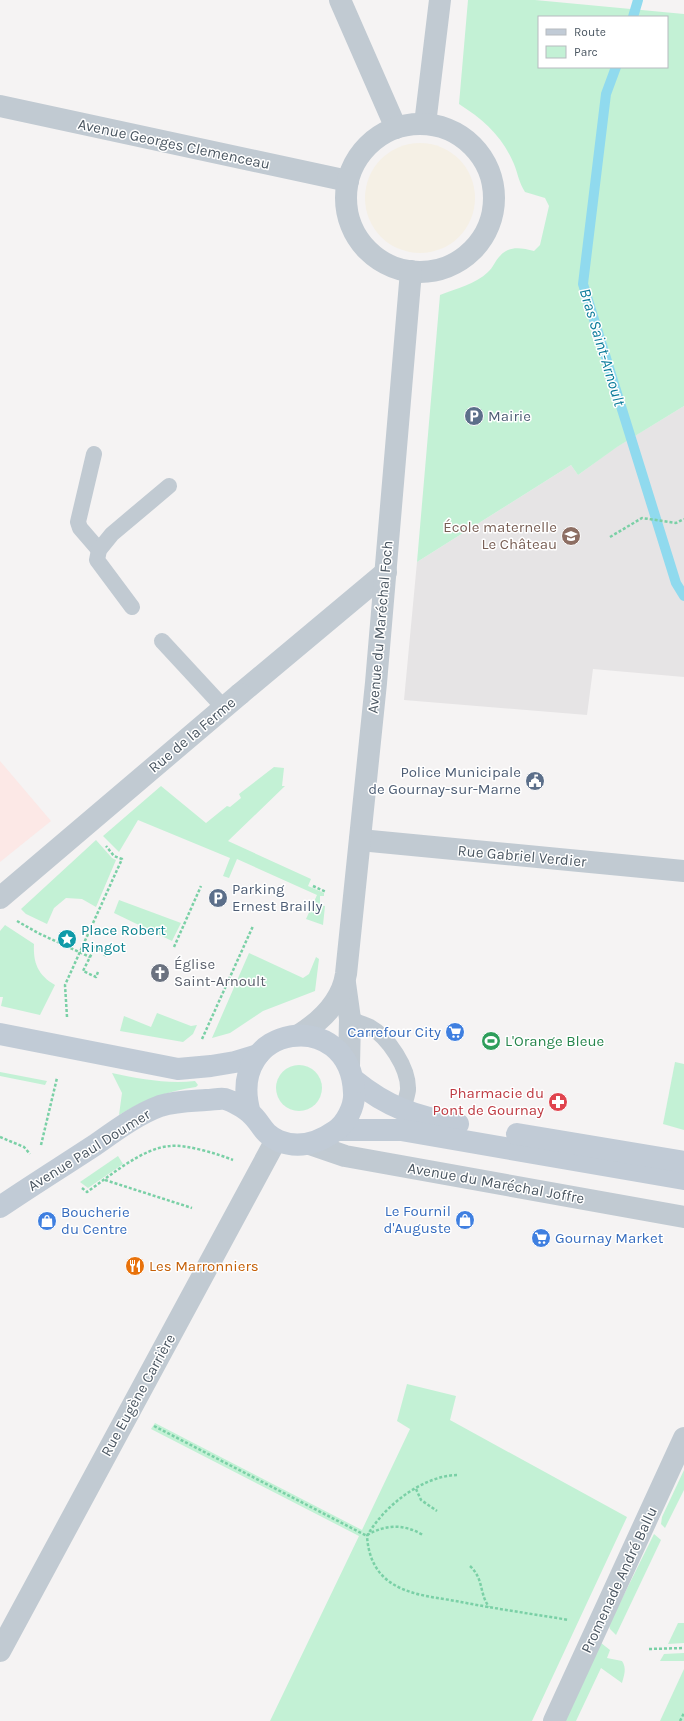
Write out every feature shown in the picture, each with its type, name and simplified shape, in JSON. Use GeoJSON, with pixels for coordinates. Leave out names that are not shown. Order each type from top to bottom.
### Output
{"type":"FeatureCollection","features":[{"type":"Feature","properties":{"kind":"main road","name":"Avenue du Maréchal Joffre"},"geometry":{"type":"LineString","coordinates":[[0,1034],[178,1069],[194,1069],[217,1065],[258,1055]]}},
{"type":"Feature","properties":{"kind":"main road","name":"Avenue du Maréchal Joffre"},"geometry":{"type":"LineString","coordinates":[[352,1073],[354,1098],[348,1115],[338,1130],[325,1139],[310,1144],[297,1145],[276,1140],[260,1127],[250,1113],[246,1098],[246,1083],[250,1068],[258,1055],[270,1044],[284,1037],[299,1035],[315,1037],[329,1043],[340,1053],[352,1073],[369,1093],[403,1111],[439,1121],[684,1162]]}},
{"type":"Feature","properties":{"kind":"main road","name":"Avenue Paul Doumer"},"geometry":{"type":"LineString","coordinates":[[0,1207],[120,1128],[158,1107],[185,1101],[225,1099],[250,1113]]}},
{"type":"Feature","properties":{"kind":"main road"},"geometry":{"type":"LineString","coordinates":[[338,1130],[401,1130],[684,1179]]}},
{"type":"Feature","properties":{"kind":"street"},"geometry":{"type":"LineString","coordinates":[[340,0],[396,128]]}},
{"type":"Feature","properties":{"kind":"street"},"geometry":{"type":"LineString","coordinates":[[425,124],[440,0]]}},
{"type":"Feature","properties":{"kind":"street","name":"Avenue Georges Clemenceau"},"geometry":{"type":"LineString","coordinates":[[0,106],[348,181]]}},
{"type":"Feature","properties":{"kind":"street"},"geometry":{"type":"LineString","coordinates":[[425,124],[451,131],[466,140],[478,153],[490,177],[493,203],[486,229],[471,251],[448,266],[430,271],[411,271],[382,262],[360,241],[350,222],[347,212],[346,192],[348,181],[355,162],[377,138],[396,128],[425,124]]}},
{"type":"Feature","properties":{"kind":"street","name":"Avenue du Maréchal Foch"},"geometry":{"type":"LineString","coordinates":[[352,1073],[350,1019],[345,983],[386,572],[411,271]]}},
{"type":"Feature","properties":{"kind":"street","name":"Rue de la Ferme"},"geometry":{"type":"LineString","coordinates":[[0,898],[386,572]]}},
{"type":"Feature","properties":{"kind":"street","name":"Rue Gabriel Verdier"},"geometry":{"type":"LineString","coordinates":[[360,840],[684,871]]}},
{"type":"Feature","properties":{"kind":"street","name":"Avenue du Maréchal Foch"},"geometry":{"type":"LineString","coordinates":[[299,1035],[319,1022],[335,1002],[345,983]]}},
{"type":"Feature","properties":{"kind":"street","name":"Rue Eugène Carrière"},"geometry":{"type":"LineString","coordinates":[[0,1651],[276,1140]]}},
{"type":"Feature","properties":{"kind":"street","name":"Avenue du Maréchal Joffre"},"geometry":{"type":"LineString","coordinates":[[310,1144],[353,1157],[684,1217]]}},
{"type":"Feature","properties":{"kind":"street","name":"Promenade André Ballu"},"geometry":{"type":"LineString","coordinates":[[554,1721],[684,1438]]}},
{"type":"Feature","properties":{"kind":"lane"},"geometry":{"type":"LineString","coordinates":[[94,454],[78,522],[80,528],[99,550]]}},
{"type":"Feature","properties":{"kind":"lane"},"geometry":{"type":"LineString","coordinates":[[132,607],[97,560],[99,550],[112,534],[169,486]]}},
{"type":"Feature","properties":{"kind":"lane"},"geometry":{"type":"LineString","coordinates":[[162,641],[232,701]]}},
{"type":"Feature","properties":{"kind":"lane"},"geometry":{"type":"LineString","coordinates":[[350,1019],[370,1028],[387,1040],[397,1056],[404,1072],[408,1089],[403,1111]]}},
{"type":"Feature","properties":{"kind":"path"},"geometry":{"type":"LineString","coordinates":[[610,537],[642,518],[676,523],[684,519]]}},
{"type":"Feature","properties":{"kind":"path"},"geometry":{"type":"LineString","coordinates":[[67,1021],[65,984],[122,859]]}},
{"type":"Feature","properties":{"kind":"path"},"geometry":{"type":"LineString","coordinates":[[174,947],[201,886]]}},
{"type":"Feature","properties":{"kind":"path"},"geometry":{"type":"LineString","coordinates":[[313,886],[332,895]]}},
{"type":"Feature","properties":{"kind":"path"},"geometry":{"type":"LineString","coordinates":[[15,919],[38,933],[90,958]]}},
{"type":"Feature","properties":{"kind":"path"},"geometry":{"type":"LineString","coordinates":[[200,1042],[253,926]]}},
{"type":"Feature","properties":{"kind":"path"},"geometry":{"type":"LineString","coordinates":[[98,972],[96,976],[83,971],[95,947],[106,952],[104,958]]}},
{"type":"Feature","properties":{"kind":"path"},"geometry":{"type":"LineString","coordinates":[[39,1153],[57,1078]]}},
{"type":"Feature","properties":{"kind":"path"},"geometry":{"type":"LineString","coordinates":[[0,1137],[24,1146],[33,1157]]}},
{"type":"Feature","properties":{"kind":"path"},"geometry":{"type":"LineString","coordinates":[[76,1184],[87,1192],[142,1154],[170,1145],[209,1151],[261,1168]]}},
{"type":"Feature","properties":{"kind":"path"},"geometry":{"type":"LineString","coordinates":[[105,1179],[192,1208]]}},
{"type":"Feature","properties":{"kind":"path"},"geometry":{"type":"LineString","coordinates":[[149,1424],[366,1536],[384,1529],[405,1526],[423,1535]]}},
{"type":"Feature","properties":{"kind":"path"},"geometry":{"type":"LineString","coordinates":[[457,1474],[438,1478],[416,1489],[382,1515],[366,1536],[368,1548],[374,1565],[385,1578],[398,1587],[413,1593],[490,1608],[571,1620]]}},
{"type":"Feature","properties":{"kind":"path"},"geometry":{"type":"LineString","coordinates":[[416,1489],[421,1500],[437,1511]]}},
{"type":"Feature","properties":{"kind":"path"},"geometry":{"type":"LineString","coordinates":[[470,1566],[476,1571],[482,1582],[484,1600],[490,1608]]}},
{"type":"Feature","properties":{"kind":"path"},"geometry":{"type":"LineString","coordinates":[[649,1649],[684,1648]]}},
{"type":"Feature","properties":{"kind":"path"},"geometry":{"type":"LineString","coordinates":[[680,1721],[684,1713]]}},
{"type":"Feature","properties":{"kind":"shaded area","name":"École maternelle Le Château"},"geometry":{"type":"Polygon","coordinates":[[[684,406],[684,677],[593,669],[587,715],[404,700],[417,562],[571,465],[578,475],[615,448],[684,406]]]}},
{"type":"Feature","properties":{"kind":"shaded area"},"geometry":{"type":"Polygon","coordinates":[[[0,761],[51,821],[0,862],[0,761]]]}},
{"type":"Feature","properties":{"kind":"green space"},"geometry":{"type":"Polygon","coordinates":[[[468,0],[535,0],[684,14],[684,406],[617,447],[578,475],[571,465],[417,562],[440,295],[478,280],[490,270],[503,253],[511,249],[520,248],[534,251],[540,245],[549,206],[545,198],[525,192],[514,164],[504,145],[498,137],[476,116],[459,104],[468,0]]]}},
{"type":"Feature","properties":{"kind":"green space"},"geometry":{"type":"Polygon","coordinates":[[[274,767],[284,768],[282,786],[285,786],[228,841],[311,879],[308,886],[324,893],[324,896],[320,896],[320,905],[325,906],[323,925],[306,919],[317,895],[237,859],[229,878],[223,876],[230,858],[138,820],[119,852],[103,836],[161,786],[206,823],[227,806],[230,807],[241,798],[239,794],[274,767]]]}},
{"type":"Feature","properties":{"kind":"green space"},"geometry":{"type":"Polygon","coordinates":[[[96,840],[112,858],[116,860],[96,907],[82,899],[66,898],[54,908],[47,924],[26,914],[21,909],[96,840]]]}},
{"type":"Feature","properties":{"kind":"green space"},"geometry":{"type":"Polygon","coordinates":[[[119,900],[181,923],[172,941],[114,913],[119,900]]]}},
{"type":"Feature","properties":{"kind":"green space"},"geometry":{"type":"Polygon","coordinates":[[[5,925],[34,944],[34,957],[38,968],[44,977],[55,985],[40,1015],[1,1006],[3,997],[0,997],[0,931],[5,925]]]}},
{"type":"Feature","properties":{"kind":"green space"},"geometry":{"type":"Polygon","coordinates":[[[249,953],[303,978],[309,974],[316,957],[319,959],[315,991],[263,1011],[230,1033],[212,1038],[249,953]]]}},
{"type":"Feature","properties":{"kind":"green space"},"geometry":{"type":"Polygon","coordinates":[[[157,1013],[191,1026],[197,1025],[193,1034],[183,1042],[120,1031],[124,1016],[151,1027],[157,1013]]]}},
{"type":"Feature","properties":{"kind":"green space"},"geometry":{"type":"Polygon","coordinates":[[[675,1062],[684,1064],[684,1130],[663,1124],[675,1062]]]}},
{"type":"Feature","properties":{"kind":"green space"},"geometry":{"type":"Polygon","coordinates":[[[294,1065],[304,1065],[312,1069],[318,1075],[322,1083],[322,1093],[318,1101],[312,1107],[304,1111],[294,1111],[286,1107],[280,1101],[276,1093],[276,1083],[280,1075],[286,1069],[294,1065]]]}},
{"type":"Feature","properties":{"kind":"green space"},"geometry":{"type":"Polygon","coordinates":[[[0,1072],[47,1081],[45,1085],[0,1076],[0,1072]]]}},
{"type":"Feature","properties":{"kind":"green space"},"geometry":{"type":"Polygon","coordinates":[[[112,1073],[174,1082],[195,1081],[198,1085],[196,1087],[175,1091],[156,1097],[119,1115],[122,1093],[112,1073]]]}},
{"type":"Feature","properties":{"kind":"green space"},"geometry":{"type":"Polygon","coordinates":[[[118,1156],[123,1164],[88,1188],[80,1182],[118,1156]]]}},
{"type":"Feature","properties":{"kind":"green space"},"geometry":{"type":"Polygon","coordinates":[[[407,1384],[456,1396],[450,1420],[627,1517],[532,1721],[270,1721],[359,1536],[151,1429],[155,1423],[362,1530],[410,1429],[397,1421],[407,1384]]]}},
{"type":"Feature","properties":{"kind":"green space"},"geometry":{"type":"Polygon","coordinates":[[[684,1470],[684,1490],[665,1528],[661,1524],[662,1517],[684,1470]]]}},
{"type":"Feature","properties":{"kind":"green space"},"geometry":{"type":"Polygon","coordinates":[[[654,1534],[661,1540],[616,1635],[610,1629],[609,1625],[654,1534]]]}},
{"type":"Feature","properties":{"kind":"green space"},"geometry":{"type":"Polygon","coordinates":[[[678,1623],[684,1623],[684,1643],[668,1644],[678,1623]]]}},
{"type":"Feature","properties":{"kind":"green space"},"geometry":{"type":"Polygon","coordinates":[[[601,1643],[610,1650],[607,1658],[622,1661],[624,1664],[625,1672],[622,1683],[601,1668],[576,1721],[565,1721],[601,1643]]]}},
{"type":"Feature","properties":{"kind":"green space"},"geometry":{"type":"Polygon","coordinates":[[[684,1653],[684,1661],[660,1661],[664,1654],[684,1653]]]}},
{"type":"Feature","properties":{"kind":"green space"},"geometry":{"type":"Polygon","coordinates":[[[684,1669],[684,1721],[660,1721],[684,1669]]]}},
{"type":"Feature","properties":{"kind":"sand"},"geometry":{"type":"Polygon","coordinates":[[[420,143],[431,144],[441,148],[459,159],[470,177],[474,187],[474,209],[470,219],[459,237],[441,248],[431,252],[420,253],[409,252],[399,248],[381,237],[370,219],[366,209],[365,198],[366,187],[370,177],[381,159],[399,148],[409,144],[420,143]]]}},
{"type":"Feature","properties":{"kind":"waterway","name":"Bras Saint-Arnoult"},"geometry":{"type":"LineString","coordinates":[[633,16],[638,0]]}},
{"type":"Feature","properties":{"kind":"waterway","name":"Bras Saint-Arnoult"},"geometry":{"type":"LineString","coordinates":[[616,68],[606,94],[583,284],[676,583],[684,596]]}},
{"type":"Feature","properties":{"kind":"place","name":"Mairie"},"geometry":{"type":"Point","coordinates":[474,416]}},
{"type":"Feature","properties":{"kind":"place","name":"École maternelle Le Château"},"geometry":{"type":"Point","coordinates":[571,536]}},
{"type":"Feature","properties":{"kind":"place","name":"Police Municipale de Gournay-sur-Marne"},"geometry":{"type":"Point","coordinates":[535,781]}},
{"type":"Feature","properties":{"kind":"place","name":"Parking Ernest Brailly"},"geometry":{"type":"Point","coordinates":[218,898]}},
{"type":"Feature","properties":{"kind":"place","name":"Place Robert Ringot"},"geometry":{"type":"Point","coordinates":[67,939]}},
{"type":"Feature","properties":{"kind":"place","name":"Église Saint-Arnoult"},"geometry":{"type":"Point","coordinates":[160,973]}},
{"type":"Feature","properties":{"kind":"place","name":"Carrefour City"},"geometry":{"type":"Point","coordinates":[455,1032]}},
{"type":"Feature","properties":{"kind":"place","name":"L'Orange Bleue"},"geometry":{"type":"Point","coordinates":[491,1041]}},
{"type":"Feature","properties":{"kind":"place","name":"Pharmacie du Pont de Gournay"},"geometry":{"type":"Point","coordinates":[558,1102]}},
{"type":"Feature","properties":{"kind":"place","name":"Le Fournil d'Auguste"},"geometry":{"type":"Point","coordinates":[465,1220]}},
{"type":"Feature","properties":{"kind":"place","name":"Boucherie du Centre"},"geometry":{"type":"Point","coordinates":[47,1221]}},
{"type":"Feature","properties":{"kind":"place","name":"Gournay Market"},"geometry":{"type":"Point","coordinates":[541,1238]}},
{"type":"Feature","properties":{"kind":"place","name":"Les Marronniers"},"geometry":{"type":"Point","coordinates":[135,1266]}}]}
